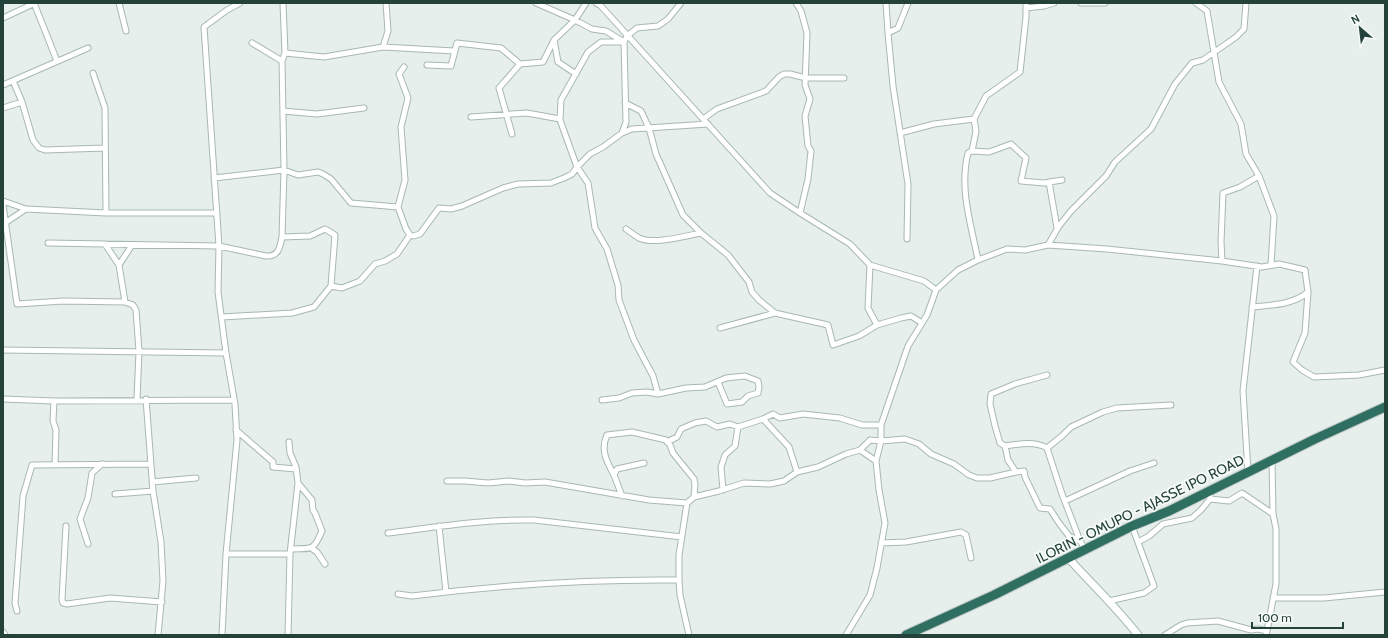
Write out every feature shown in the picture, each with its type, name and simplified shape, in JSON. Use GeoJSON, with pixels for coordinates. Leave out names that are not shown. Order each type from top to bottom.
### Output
{"type":"FeatureCollection","features":[{"type":"Feature","properties":{"kind":"highway","name":"ILORIN - OMUPO - AJASSE IPO ROAD"},"geometry":{"type":"LineString","coordinates":[[906,635],[921,632],[1069,559],[1085,549],[1132,526],[1209,495],[1272,460],[1385,407]]}},
{"type":"Feature","properties":{"kind":"street"},"geometry":{"type":"LineString","coordinates":[[3,18],[34,3],[57,61]]}},
{"type":"Feature","properties":{"kind":"street"},"geometry":{"type":"LineString","coordinates":[[119,3],[126,31]]}},
{"type":"Feature","properties":{"kind":"street"},"geometry":{"type":"LineString","coordinates":[[222,635],[226,554],[237,440],[234,400],[218,292],[219,246],[204,27],[226,10],[240,3]]}},
{"type":"Feature","properties":{"kind":"street"},"geometry":{"type":"LineString","coordinates":[[48,243],[219,246],[251,254],[271,257],[275,255],[278,251],[282,237],[284,170],[282,61],[285,54],[283,3]]}},
{"type":"Feature","properties":{"kind":"street"},"geometry":{"type":"LineString","coordinates":[[383,46],[388,31],[386,3]]}},
{"type":"Feature","properties":{"kind":"street"},"geometry":{"type":"LineString","coordinates":[[536,3],[592,29],[606,31],[624,42]]}},
{"type":"Feature","properties":{"kind":"street"},"geometry":{"type":"LineString","coordinates":[[512,134],[499,88],[520,64],[543,62],[554,40],[575,20],[586,3]]}},
{"type":"Feature","properties":{"kind":"street"},"geometry":{"type":"LineString","coordinates":[[622,133],[626,122],[624,42],[627,36],[637,28],[658,26],[668,19],[681,3]]}},
{"type":"Feature","properties":{"kind":"street"},"geometry":{"type":"LineString","coordinates":[[796,3],[801,11],[807,33],[805,85],[810,99],[805,116],[808,146],[811,151],[808,179],[800,213]]}},
{"type":"Feature","properties":{"kind":"street"},"geometry":{"type":"LineString","coordinates":[[886,3],[893,86],[908,184],[907,239]]}},
{"type":"Feature","properties":{"kind":"street"},"geometry":{"type":"LineString","coordinates":[[888,33],[898,28],[908,3]]}},
{"type":"Feature","properties":{"kind":"street"},"geometry":{"type":"LineString","coordinates":[[978,260],[964,190],[968,153],[972,151],[976,131],[974,119],[986,96],[1020,72],[1026,5],[1044,6],[1054,3]]}},
{"type":"Feature","properties":{"kind":"street"},"geometry":{"type":"LineString","coordinates":[[1081,3],[1105,3]]}},
{"type":"Feature","properties":{"kind":"street"},"geometry":{"type":"LineString","coordinates":[[1196,3],[1207,11],[1219,82],[1241,124],[1246,154],[1259,176],[1274,216],[1271,265]]}},
{"type":"Feature","properties":{"kind":"street"},"geometry":{"type":"LineString","coordinates":[[1048,245],[1057,229],[1077,204],[1106,176],[1115,162],[1151,129],[1175,84],[1192,63],[1202,60],[1214,52],[1236,37],[1244,28],[1246,3]]}},
{"type":"Feature","properties":{"kind":"street"},"geometry":{"type":"LineString","coordinates":[[599,4],[770,193],[850,244],[870,265],[924,281],[936,290]]}},
{"type":"Feature","properties":{"kind":"street"},"geometry":{"type":"LineString","coordinates":[[554,40],[558,62],[576,74]]}},
{"type":"Feature","properties":{"kind":"street"},"geometry":{"type":"LineString","coordinates":[[624,42],[601,42],[588,52],[561,100],[560,118],[577,167],[588,183],[595,228],[607,249],[618,285],[619,300],[634,340],[653,376],[658,394]]}},
{"type":"Feature","properties":{"kind":"street"},"geometry":{"type":"LineString","coordinates":[[252,43],[282,61]]}},
{"type":"Feature","properties":{"kind":"street"},"geometry":{"type":"LineString","coordinates":[[427,64],[451,66],[457,43],[501,48],[520,64]]}},
{"type":"Feature","properties":{"kind":"street"},"geometry":{"type":"LineString","coordinates":[[285,54],[324,57],[383,46],[454,51]]}},
{"type":"Feature","properties":{"kind":"street"},"geometry":{"type":"LineString","coordinates":[[3,85],[88,48]]}},
{"type":"Feature","properties":{"kind":"street"},"geometry":{"type":"LineString","coordinates":[[404,67],[399,74],[408,98],[401,127],[405,180],[398,207],[406,229],[410,235]]}},
{"type":"Feature","properties":{"kind":"street"},"geometry":{"type":"LineString","coordinates":[[93,73],[105,108],[106,213]]}},
{"type":"Feature","properties":{"kind":"street"},"geometry":{"type":"LineString","coordinates":[[702,119],[717,109],[766,91],[779,77],[784,74],[806,78],[844,78]]}},
{"type":"Feature","properties":{"kind":"street"},"geometry":{"type":"LineString","coordinates":[[13,81],[22,102],[33,140],[39,148],[45,150],[105,148]]}},
{"type":"Feature","properties":{"kind":"street"},"geometry":{"type":"LineString","coordinates":[[3,108],[22,102]]}},
{"type":"Feature","properties":{"kind":"street"},"geometry":{"type":"LineString","coordinates":[[625,102],[641,112],[649,128],[656,154],[683,215],[701,233],[728,255],[749,282],[752,292],[775,313],[828,325],[834,345],[859,336],[877,325],[901,318],[911,316],[922,323]]}},
{"type":"Feature","properties":{"kind":"street"},"geometry":{"type":"LineString","coordinates":[[283,111],[317,114],[364,108]]}},
{"type":"Feature","properties":{"kind":"street"},"geometry":{"type":"LineString","coordinates":[[471,117],[527,113],[560,118]]}},
{"type":"Feature","properties":{"kind":"street"},"geometry":{"type":"LineString","coordinates":[[900,133],[949,121],[974,119]]}},
{"type":"Feature","properties":{"kind":"street"},"geometry":{"type":"LineString","coordinates":[[410,235],[413,236],[420,234],[439,208],[451,209],[462,206],[503,188],[518,184],[551,183],[572,174],[590,154],[603,147],[622,133],[632,129],[708,124]]}},
{"type":"Feature","properties":{"kind":"street"},"geometry":{"type":"LineString","coordinates":[[972,151],[989,152],[1011,144],[1026,158],[1023,164],[1021,181],[1044,183],[1062,180]]}},
{"type":"Feature","properties":{"kind":"street"},"geometry":{"type":"LineString","coordinates":[[214,178],[284,170],[298,175],[312,172],[323,174],[331,179],[351,203],[398,207]]}},
{"type":"Feature","properties":{"kind":"street"},"geometry":{"type":"LineString","coordinates":[[1222,261],[1223,193],[1240,187],[1259,176]]}},
{"type":"Feature","properties":{"kind":"street"},"geometry":{"type":"LineString","coordinates":[[1049,182],[1057,229]]}},
{"type":"Feature","properties":{"kind":"street"},"geometry":{"type":"LineString","coordinates":[[3,201],[26,209],[106,213],[217,213]]}},
{"type":"Feature","properties":{"kind":"street"},"geometry":{"type":"LineString","coordinates":[[3,205],[17,304],[63,301],[125,302],[133,305],[136,310],[139,351],[137,399]]}},
{"type":"Feature","properties":{"kind":"street"},"geometry":{"type":"LineString","coordinates":[[5,222],[26,209]]}},
{"type":"Feature","properties":{"kind":"street"},"geometry":{"type":"LineString","coordinates":[[626,228],[640,238],[650,240],[674,238],[701,233]]}},
{"type":"Feature","properties":{"kind":"street"},"geometry":{"type":"LineString","coordinates":[[222,317],[292,313],[314,307],[331,286],[335,235],[325,229],[310,236],[282,237]]}},
{"type":"Feature","properties":{"kind":"street"},"geometry":{"type":"LineString","coordinates":[[331,286],[342,288],[360,281],[374,264],[385,261],[397,254],[410,235]]}},
{"type":"Feature","properties":{"kind":"street"},"geometry":{"type":"LineString","coordinates":[[105,244],[120,265],[125,302]]}},
{"type":"Feature","properties":{"kind":"street"},"geometry":{"type":"LineString","coordinates":[[120,265],[132,244]]}},
{"type":"Feature","properties":{"kind":"street"},"geometry":{"type":"LineString","coordinates":[[846,635],[870,595],[885,523],[876,461],[881,441],[881,424],[908,346],[927,315],[936,290],[958,270],[978,260],[1007,249],[1025,250],[1048,245],[1107,249],[1222,261],[1262,267],[1279,264],[1305,270],[1308,292],[1305,333],[1294,362],[1302,370],[1314,377],[1359,375],[1385,370]]}},
{"type":"Feature","properties":{"kind":"street"},"geometry":{"type":"LineString","coordinates":[[870,265],[868,308],[877,325]]}},
{"type":"Feature","properties":{"kind":"street"},"geometry":{"type":"LineString","coordinates":[[1248,472],[1243,391],[1256,266]]}},
{"type":"Feature","properties":{"kind":"street"},"geometry":{"type":"LineString","coordinates":[[1252,307],[1294,301],[1308,292]]}},
{"type":"Feature","properties":{"kind":"street"},"geometry":{"type":"LineString","coordinates":[[720,328],[775,313]]}},
{"type":"Feature","properties":{"kind":"street"},"geometry":{"type":"LineString","coordinates":[[3,350],[226,352]]}},
{"type":"Feature","properties":{"kind":"street"},"geometry":{"type":"LineString","coordinates":[[1047,375],[1015,384],[991,394],[990,404],[992,415],[1000,443],[1005,446],[1022,443],[1040,445],[1047,448],[1080,541],[1085,549]]}},
{"type":"Feature","properties":{"kind":"street"},"geometry":{"type":"LineString","coordinates":[[602,400],[619,398],[632,393],[647,392],[658,394],[686,388],[705,387],[726,378],[745,376],[758,381],[758,393],[748,396],[742,402],[727,404],[718,382]]}},
{"type":"Feature","properties":{"kind":"street"},"geometry":{"type":"LineString","coordinates":[[3,399],[54,401],[137,399],[234,400]]}},
{"type":"Feature","properties":{"kind":"street"},"geometry":{"type":"LineString","coordinates":[[146,399],[152,491],[161,542],[163,581],[158,635]]}},
{"type":"Feature","properties":{"kind":"street"},"geometry":{"type":"LineString","coordinates":[[54,401],[52,421],[56,430],[55,465]]}},
{"type":"Feature","properties":{"kind":"street"},"geometry":{"type":"LineString","coordinates":[[1047,448],[1062,436],[1070,427],[1108,410],[1117,408],[1171,405]]}},
{"type":"Feature","properties":{"kind":"street"},"geometry":{"type":"LineString","coordinates":[[667,442],[677,437],[681,429],[695,423],[706,421],[717,427],[730,424],[738,427],[763,419],[773,414],[780,418],[803,414],[840,418],[862,425],[881,424]]}},
{"type":"Feature","properties":{"kind":"street"},"geometry":{"type":"LineString","coordinates":[[763,419],[789,448],[797,472]]}},
{"type":"Feature","properties":{"kind":"street"},"geometry":{"type":"LineString","coordinates":[[723,490],[721,467],[725,455],[735,446],[738,427]]}},
{"type":"Feature","properties":{"kind":"street"},"geometry":{"type":"LineString","coordinates":[[236,430],[273,462],[273,468],[296,469]]}},
{"type":"Feature","properties":{"kind":"street"},"geometry":{"type":"LineString","coordinates":[[622,496],[614,475],[604,457],[604,441],[607,435],[632,432],[666,440],[673,453],[694,479],[694,497]]}},
{"type":"Feature","properties":{"kind":"street"},"geometry":{"type":"LineString","coordinates":[[689,635],[680,595],[679,580],[680,555],[687,503],[694,497],[744,483],[777,483],[784,481],[797,472],[818,468],[846,454],[860,450],[870,440],[881,441],[905,439],[919,444],[931,454],[954,464],[968,475],[977,478],[990,478],[1024,471],[1027,481],[1040,508],[1050,509],[1069,536],[1080,541]]}},
{"type":"Feature","properties":{"kind":"street"},"geometry":{"type":"LineString","coordinates":[[288,635],[290,551],[298,482],[296,469],[290,453],[289,442]]}},
{"type":"Feature","properties":{"kind":"street"},"geometry":{"type":"LineString","coordinates":[[1005,446],[1008,460],[1016,472]]}},
{"type":"Feature","properties":{"kind":"street"},"geometry":{"type":"LineString","coordinates":[[860,450],[876,461]]}},
{"type":"Feature","properties":{"kind":"street"},"geometry":{"type":"LineString","coordinates":[[1165,635],[1187,623],[1218,620],[1251,630],[1258,629],[1266,633],[1276,584],[1276,529],[1273,514],[1272,460]]}},
{"type":"Feature","properties":{"kind":"street"},"geometry":{"type":"LineString","coordinates":[[614,475],[617,469],[644,463]]}},
{"type":"Feature","properties":{"kind":"street"},"geometry":{"type":"LineString","coordinates":[[1065,501],[1130,471],[1154,463]]}},
{"type":"Feature","properties":{"kind":"street"},"geometry":{"type":"LineString","coordinates":[[88,544],[80,519],[88,498],[92,473],[102,464]]}},
{"type":"Feature","properties":{"kind":"street"},"geometry":{"type":"LineString","coordinates":[[17,611],[15,603],[23,496],[32,465],[150,464]]}},
{"type":"Feature","properties":{"kind":"street"},"geometry":{"type":"LineString","coordinates":[[152,482],[196,478]]}},
{"type":"Feature","properties":{"kind":"street"},"geometry":{"type":"LineString","coordinates":[[447,481],[488,483],[509,481],[545,482],[649,500],[687,503]]}},
{"type":"Feature","properties":{"kind":"street"},"geometry":{"type":"LineString","coordinates":[[226,554],[290,551],[315,546],[322,531],[313,510],[312,500],[298,482]]}},
{"type":"Feature","properties":{"kind":"street"},"geometry":{"type":"LineString","coordinates":[[115,494],[152,491]]}},
{"type":"Feature","properties":{"kind":"street"},"geometry":{"type":"LineString","coordinates":[[1138,542],[1149,536],[1163,524],[1192,518],[1201,510],[1209,495],[1229,501],[1242,493],[1273,514]]}},
{"type":"Feature","properties":{"kind":"street"},"geometry":{"type":"LineString","coordinates":[[388,533],[491,520],[534,520],[682,537]]}},
{"type":"Feature","properties":{"kind":"street"},"geometry":{"type":"LineString","coordinates":[[66,526],[62,600],[64,603],[67,604],[110,598],[162,602]]}},
{"type":"Feature","properties":{"kind":"street"},"geometry":{"type":"LineString","coordinates":[[439,526],[446,592]]}},
{"type":"Feature","properties":{"kind":"street"},"geometry":{"type":"LineString","coordinates":[[1108,601],[1144,592],[1154,586],[1132,526]]}},
{"type":"Feature","properties":{"kind":"street"},"geometry":{"type":"LineString","coordinates":[[881,543],[906,542],[961,532],[966,535],[971,558]]}},
{"type":"Feature","properties":{"kind":"street"},"geometry":{"type":"LineString","coordinates":[[311,548],[317,552],[325,564]]}},
{"type":"Feature","properties":{"kind":"street"},"geometry":{"type":"LineString","coordinates":[[1069,559],[1121,614],[1138,635]]}},
{"type":"Feature","properties":{"kind":"street"},"geometry":{"type":"LineString","coordinates":[[398,594],[412,596],[560,583],[679,580]]}},
{"type":"Feature","properties":{"kind":"street"},"geometry":{"type":"LineString","coordinates":[[1273,598],[1324,598],[1385,592]]}}]}
